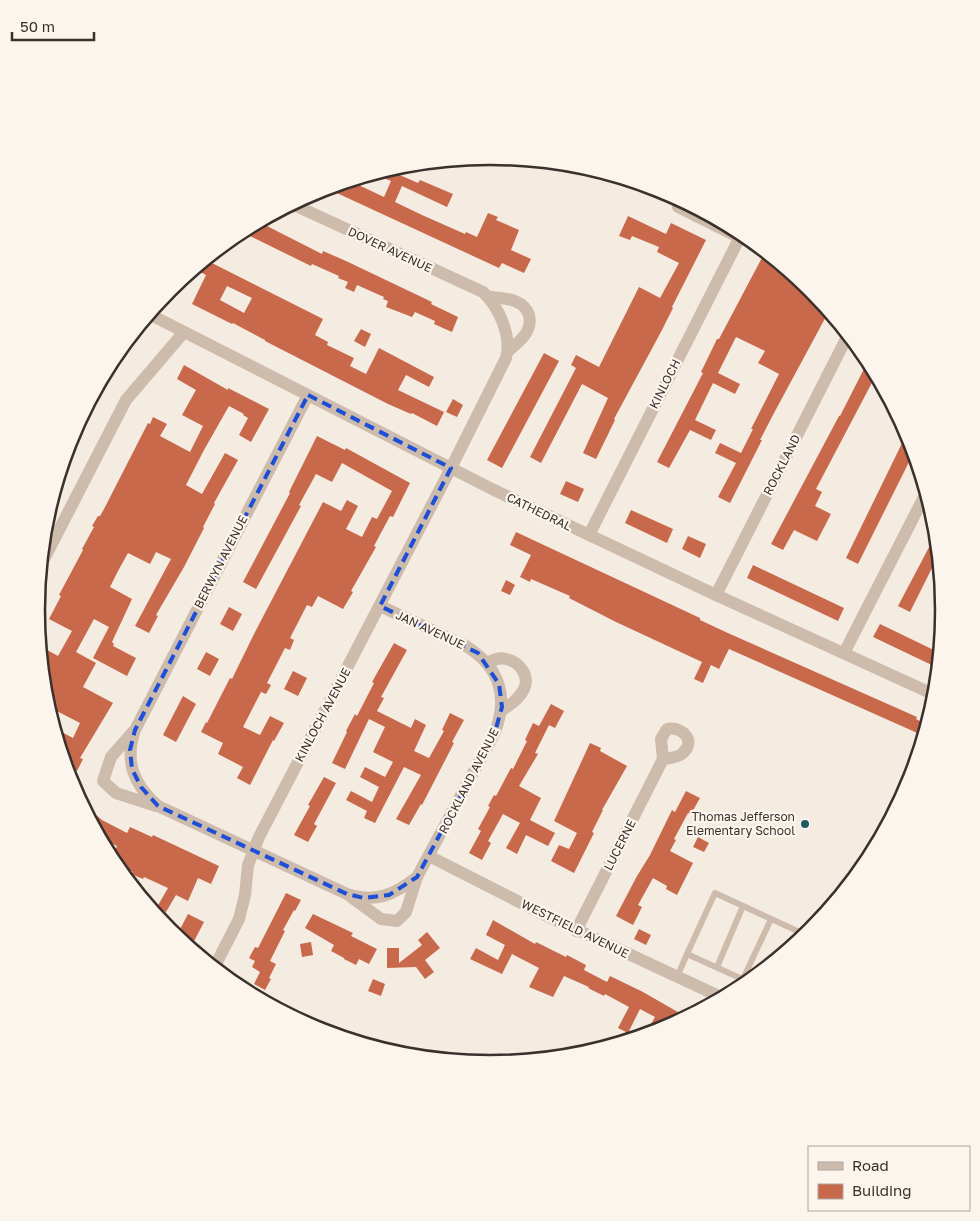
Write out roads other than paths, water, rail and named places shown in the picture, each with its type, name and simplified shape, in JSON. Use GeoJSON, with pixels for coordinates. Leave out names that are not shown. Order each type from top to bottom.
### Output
{"type":"FeatureCollection","features":[{"type":"Feature","properties":{"kind":"street"},"geometry":{"type":"LineString","coordinates":[[678,207],[688,212]]}},
{"type":"Feature","properties":{"kind":"street","name":"DOVER AVENUE"},"geometry":{"type":"LineString","coordinates":[[300,208],[474,288],[487,296],[522,304],[527,310],[530,326],[522,340],[508,351]]}},
{"type":"Feature","properties":{"kind":"street","name":"KINLOCH"},"geometry":{"type":"LineString","coordinates":[[588,535],[738,241]]}},
{"type":"Feature","properties":{"kind":"street","name":"DOVER AVENUE"},"geometry":{"type":"LineString","coordinates":[[451,468],[508,351],[501,318],[487,296]]}},
{"type":"Feature","properties":{"kind":"street","name":"CATHEDRAL"},"geometry":{"type":"LineString","coordinates":[[155,317],[451,468],[588,535],[927,691]]}},
{"type":"Feature","properties":{"kind":"street"},"geometry":{"type":"LineString","coordinates":[[50,548],[126,400],[184,332]]}},
{"type":"Feature","properties":{"kind":"street","name":"ROCKLAND"},"geometry":{"type":"LineString","coordinates":[[716,594],[845,342]]}},
{"type":"Feature","properties":{"kind":"street","name":"BERWYN AVENUE"},"geometry":{"type":"LineString","coordinates":[[158,806],[116,793],[103,782],[112,757],[135,730],[308,395]]}},
{"type":"Feature","properties":{"kind":"street","name":"KINLOCH AVENUE"},"geometry":{"type":"LineString","coordinates":[[217,962],[239,919],[245,895],[248,864],[259,837],[451,468]]}},
{"type":"Feature","properties":{"kind":"street"},"geometry":{"type":"LineString","coordinates":[[844,654],[921,502]]}},
{"type":"Feature","properties":{"kind":"street","name":"JAN AVENUE"},"geometry":{"type":"LineString","coordinates":[[380,606],[466,646],[487,662],[497,680]]}},
{"type":"Feature","properties":{"kind":"street"},"geometry":{"type":"LineString","coordinates":[[487,662],[498,658],[507,659],[523,670],[526,677],[524,691],[515,702],[501,711]]}},
{"type":"Feature","properties":{"kind":"street","name":"ROCKLAND AVENUE"},"geometry":{"type":"LineString","coordinates":[[347,894],[381,919],[397,921],[406,912],[417,878],[495,732],[501,711],[501,696],[497,680]]}},
{"type":"Feature","properties":{"kind":"street","name":"BERWYN AVENUE"},"geometry":{"type":"LineString","coordinates":[[135,730],[130,750],[130,761],[141,787],[158,806]]}},
{"type":"Feature","properties":{"kind":"street","name":"LUCERNE"},"geometry":{"type":"LineString","coordinates":[[576,930],[663,759]]}},
{"type":"Feature","properties":{"kind":"street"},"geometry":{"type":"LineString","coordinates":[[158,806],[347,894]]}},
{"type":"Feature","properties":{"kind":"street","name":"WESTFIELD AVENUE"},"geometry":{"type":"LineString","coordinates":[[429,856],[576,930],[715,994]]}},
{"type":"Feature","properties":{"kind":"street","name":"ROCKLAND AVENUE"},"geometry":{"type":"LineString","coordinates":[[347,894],[364,898],[376,898],[400,890],[417,878]]}},
{"type":"Feature","properties":{"kind":"lane"},"geometry":{"type":"LineString","coordinates":[[677,977],[715,893],[798,931]]}},
{"type":"Feature","properties":{"kind":"lane"},"geometry":{"type":"LineString","coordinates":[[717,967],[743,906]]}},
{"type":"Feature","properties":{"kind":"lane"},"geometry":{"type":"LineString","coordinates":[[750,972],[771,919]]}},
{"type":"Feature","properties":{"kind":"lane"},"geometry":{"type":"LineString","coordinates":[[687,954],[741,978]]}},
{"type":"Feature","properties":{"kind":"place","name":"Thomas Jefferson Elementary School"},"geometry":{"type":"Point","coordinates":[805,824]}}]}
